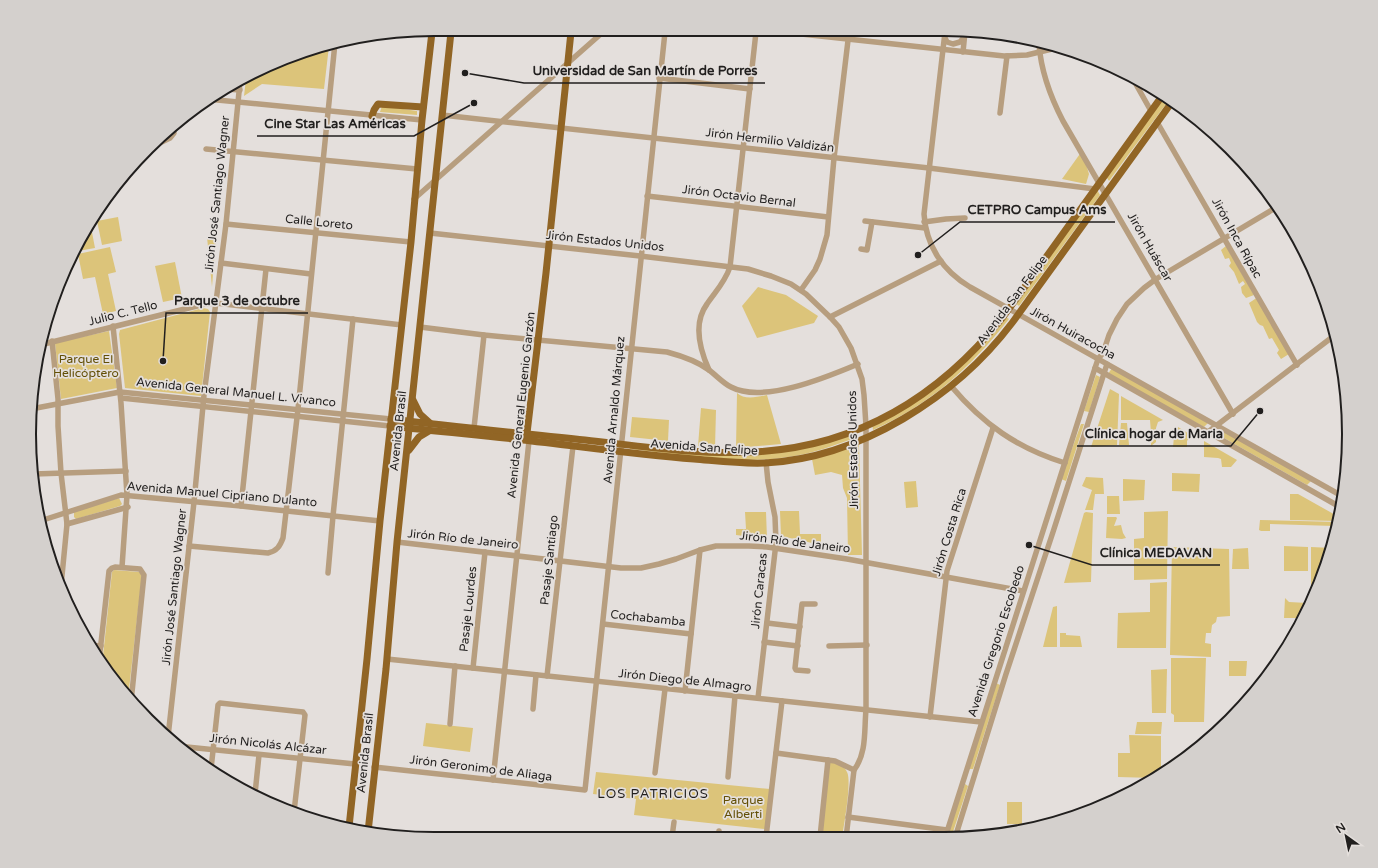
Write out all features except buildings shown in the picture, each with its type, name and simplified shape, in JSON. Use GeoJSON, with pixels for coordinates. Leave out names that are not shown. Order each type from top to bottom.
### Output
{"type":"FeatureCollection","features":[{"type":"Feature","properties":{"kind":"main road","name":"Avenida Brasil"},"geometry":{"type":"LineString","coordinates":[[350,822],[432,36]]}},
{"type":"Feature","properties":{"kind":"main road","name":"Avenida Brasil"},"geometry":{"type":"LineString","coordinates":[[369,826],[451,36]]}},
{"type":"Feature","properties":{"kind":"main road","name":"Avenida General Eugenio Garzón"},"geometry":{"type":"LineString","coordinates":[[529,441],[528,433],[571,36]]}},
{"type":"Feature","properties":{"kind":"main road","name":"Avenida San Felipe"},"geometry":{"type":"LineString","coordinates":[[430,427],[474,428],[706,452],[752,452],[784,449],[813,443],[839,436],[866,426],[898,411],[921,396],[947,376],[989,334],[1009,309],[1159,99]]}},
{"type":"Feature","properties":{"kind":"main road"},"geometry":{"type":"LineString","coordinates":[[372,116],[378,104],[423,107]]}},
{"type":"Feature","properties":{"kind":"main road","name":"Avenida San Felipe"},"geometry":{"type":"LineString","coordinates":[[391,423],[621,452],[731,462],[766,462],[814,455],[881,431],[914,412],[952,386],[986,353],[1018,315],[1105,192],[1169,106]]}},
{"type":"Feature","properties":{"kind":"main road"},"geometry":{"type":"LineString","coordinates":[[407,456],[415,441],[430,427],[419,412],[413,397]]}},
{"type":"Feature","properties":{"kind":"street"},"geometry":{"type":"LineString","coordinates":[[414,199],[599,36]]}},
{"type":"Feature","properties":{"kind":"street","name":"Avenida Arnaldo Márquez"},"geometry":{"type":"LineString","coordinates":[[585,790],[664,36]]}},
{"type":"Feature","properties":{"kind":"street"},"geometry":{"type":"LineString","coordinates":[[709,370],[704,357],[699,335],[701,315],[706,305],[722,286],[730,266],[756,36]]}},
{"type":"Feature","properties":{"kind":"street"},"geometry":{"type":"LineString","coordinates":[[820,36],[1007,56],[1040,53],[1048,50]]}},
{"type":"Feature","properties":{"kind":"street"},"geometry":{"type":"LineString","coordinates":[[801,290],[812,275],[826,242],[848,36]]}},
{"type":"Feature","properties":{"kind":"street"},"geometry":{"type":"LineString","coordinates":[[945,36],[948,43],[953,44],[960,42],[963,37]]}},
{"type":"Feature","properties":{"kind":"street","name":"Jirón Huiracocha"},"geometry":{"type":"LineString","coordinates":[[945,36],[924,214],[925,228],[929,241],[940,261],[964,284],[1338,494]]}},
{"type":"Feature","properties":{"kind":"street"},"geometry":{"type":"LineString","coordinates":[[963,52],[964,37]]}},
{"type":"Feature","properties":{"kind":"street","name":"Jirón Huáscar"},"geometry":{"type":"LineString","coordinates":[[1039,48],[1043,70],[1051,95],[1063,121],[1233,414]]}},
{"type":"Feature","properties":{"kind":"street"},"geometry":{"type":"LineString","coordinates":[[190,546],[264,553],[273,552],[281,545],[287,511],[298,409],[334,49]]}},
{"type":"Feature","properties":{"kind":"street"},"geometry":{"type":"LineString","coordinates":[[1000,112],[1007,56]]}},
{"type":"Feature","properties":{"kind":"street"},"geometry":{"type":"LineString","coordinates":[[660,78],[750,89]]}},
{"type":"Feature","properties":{"kind":"street","name":"Jirón José Santiago Wagner"},"geometry":{"type":"LineString","coordinates":[[169,730],[190,546],[203,400],[226,224],[240,86]]}},
{"type":"Feature","properties":{"kind":"street"},"geometry":{"type":"LineString","coordinates":[[1137,86],[1151,111]]}},
{"type":"Feature","properties":{"kind":"street"},"geometry":{"type":"LineString","coordinates":[[235,89],[240,90]]}},
{"type":"Feature","properties":{"kind":"street"},"geometry":{"type":"LineString","coordinates":[[217,100],[422,120]]}},
{"type":"Feature","properties":{"kind":"street","name":"Jirón Hermilio Valdizán"},"geometry":{"type":"LineString","coordinates":[[442,115],[929,168],[1094,189]]}},
{"type":"Feature","properties":{"kind":"street","name":"Jirón Inca Rípac"},"geometry":{"type":"LineString","coordinates":[[1157,122],[1297,365]]}},
{"type":"Feature","properties":{"kind":"street"},"geometry":{"type":"LineString","coordinates":[[206,149],[417,169]]}},
{"type":"Feature","properties":{"kind":"street","name":"Jirón Octavio Bernal"},"geometry":{"type":"LineString","coordinates":[[647,196],[828,217]]}},
{"type":"Feature","properties":{"kind":"street","name":"Avenida Gregorio Escobedo"},"geometry":{"type":"LineString","coordinates":[[947,830],[1095,368],[1098,359],[1103,353],[1112,329],[1124,309],[1134,297],[1156,279],[1273,210]]}},
{"type":"Feature","properties":{"kind":"street"},"geometry":{"type":"LineString","coordinates":[[924,222],[965,218]]}},
{"type":"Feature","properties":{"kind":"street"},"geometry":{"type":"LineString","coordinates":[[861,249],[868,250],[869,221],[925,228]]}},
{"type":"Feature","properties":{"kind":"street","name":"Calle Loreto"},"geometry":{"type":"LineString","coordinates":[[226,224],[411,242]]}},
{"type":"Feature","properties":{"kind":"street","name":"Jirón Estados Unidos"},"geometry":{"type":"LineString","coordinates":[[430,233],[730,266],[748,270],[771,276],[791,284],[801,290],[821,306],[839,326],[858,364],[862,379],[866,426],[866,710],[863,753],[859,764],[854,770],[847,832]]}},
{"type":"Feature","properties":{"kind":"street"},"geometry":{"type":"LineString","coordinates":[[830,316],[940,261]]}},
{"type":"Feature","properties":{"kind":"street"},"geometry":{"type":"LineString","coordinates":[[221,263],[311,274]]}},
{"type":"Feature","properties":{"kind":"street"},"geometry":{"type":"LineString","coordinates":[[241,506],[266,269]]}},
{"type":"Feature","properties":{"kind":"street","name":"Julio C. Tello"},"geometry":{"type":"LineString","coordinates":[[47,343],[205,304],[216,303],[402,325]]}},
{"type":"Feature","properties":{"kind":"street"},"geometry":{"type":"LineString","coordinates":[[328,573],[332,516],[353,319]]}},
{"type":"Feature","properties":{"kind":"street"},"geometry":{"type":"LineString","coordinates":[[113,326],[128,495],[122,567]]}},
{"type":"Feature","properties":{"kind":"street"},"geometry":{"type":"LineString","coordinates":[[420,327],[539,341],[671,353],[696,362],[737,390],[749,392],[764,392],[801,385],[819,380],[858,364]]}},
{"type":"Feature","properties":{"kind":"street"},"geometry":{"type":"LineString","coordinates":[[474,428],[484,335]]}},
{"type":"Feature","properties":{"kind":"street"},"geometry":{"type":"LineString","coordinates":[[1208,432],[1218,426],[1330,339]]}},
{"type":"Feature","properties":{"kind":"street"},"geometry":{"type":"LineString","coordinates":[[52,341],[58,403],[61,473],[67,524],[62,575]]}},
{"type":"Feature","properties":{"kind":"street","name":"Avenida Gregorio Escobedo"},"geometry":{"type":"LineString","coordinates":[[957,831],[1006,674],[1107,364]]}},
{"type":"Feature","properties":{"kind":"street","name":"Jirón Huiracocha"},"geometry":{"type":"LineString","coordinates":[[1095,368],[1335,504]]}},
{"type":"Feature","properties":{"kind":"street"},"geometry":{"type":"LineString","coordinates":[[1141,394],[1146,385]]}},
{"type":"Feature","properties":{"kind":"street"},"geometry":{"type":"LineString","coordinates":[[952,386],[969,406],[993,428],[1013,441],[1035,452],[1065,463]]}},
{"type":"Feature","properties":{"kind":"street","name":"Avenida General Manuel L. Vivanco"},"geometry":{"type":"LineString","coordinates":[[120,395],[203,406],[343,421],[391,423]]}},
{"type":"Feature","properties":{"kind":"street","name":"Avenida General Manuel L. Vivanco"},"geometry":{"type":"LineString","coordinates":[[37,408],[58,403],[120,395],[203,400],[298,409],[344,414],[391,423]]}},
{"type":"Feature","properties":{"kind":"street","name":"Jirón Costa Rica"},"geometry":{"type":"LineString","coordinates":[[930,717],[946,578],[955,544],[993,428]]}},
{"type":"Feature","properties":{"kind":"street","name":"Avenida General Eugenio Garzón"},"geometry":{"type":"LineString","coordinates":[[493,780],[529,441]]}},
{"type":"Feature","properties":{"kind":"street","name":"Pasaje Santiago"},"geometry":{"type":"LineString","coordinates":[[547,676],[573,446]]}},
{"type":"Feature","properties":{"kind":"street","name":"Jirón Caracas"},"geometry":{"type":"LineString","coordinates":[[758,698],[775,548],[775,518],[766,462]]}},
{"type":"Feature","properties":{"kind":"street"},"geometry":{"type":"LineString","coordinates":[[38,474],[126,471]]}},
{"type":"Feature","properties":{"kind":"street"},"geometry":{"type":"LineString","coordinates":[[1310,490],[1316,482]]}},
{"type":"Feature","properties":{"kind":"street","name":"Avenida Manuel Cipriano Dulanto"},"geometry":{"type":"LineString","coordinates":[[46,519],[121,495],[128,495],[380,521]]}},
{"type":"Feature","properties":{"kind":"street"},"geometry":{"type":"LineString","coordinates":[[67,524],[128,507]]}},
{"type":"Feature","properties":{"kind":"street"},"geometry":{"type":"LineString","coordinates":[[1044,528],[1046,533],[1050,534],[1053,532]]}},
{"type":"Feature","properties":{"kind":"street"},"geometry":{"type":"LineString","coordinates":[[1041,538],[1046,536],[1050,540]]}},
{"type":"Feature","properties":{"kind":"street","name":"Jirón Río de Janeiro"},"geometry":{"type":"LineString","coordinates":[[397,542],[609,567],[640,568],[676,559],[700,550],[729,545],[775,548],[866,562],[946,578],[1023,591]]}},
{"type":"Feature","properties":{"kind":"street"},"geometry":{"type":"LineString","coordinates":[[685,691],[700,550]]}},
{"type":"Feature","properties":{"kind":"street","name":"Pasaje Lourdes"},"geometry":{"type":"LineString","coordinates":[[473,668],[485,552]]}},
{"type":"Feature","properties":{"kind":"street"},"geometry":{"type":"LineString","coordinates":[[100,651],[110,571],[115,567],[140,569],[144,574],[130,690]]}},
{"type":"Feature","properties":{"kind":"street"},"geometry":{"type":"LineString","coordinates":[[808,671],[795,669],[802,604],[815,604]]}},
{"type":"Feature","properties":{"kind":"street"},"geometry":{"type":"LineString","coordinates":[[766,623],[800,627]]}},
{"type":"Feature","properties":{"kind":"street","name":"Cochabamba"},"geometry":{"type":"LineString","coordinates":[[602,624],[691,634]]}},
{"type":"Feature","properties":{"kind":"street"},"geometry":{"type":"LineString","coordinates":[[764,642],[798,646]]}},
{"type":"Feature","properties":{"kind":"street"},"geometry":{"type":"LineString","coordinates":[[829,646],[867,645]]}},
{"type":"Feature","properties":{"kind":"street","name":"Jirón Diego de Almagro"},"geometry":{"type":"LineString","coordinates":[[387,659],[981,722]]}},
{"type":"Feature","properties":{"kind":"street"},"geometry":{"type":"LineString","coordinates":[[450,724],[454,666]]}},
{"type":"Feature","properties":{"kind":"street"},"geometry":{"type":"LineString","coordinates":[[998,671],[1006,674]]}},
{"type":"Feature","properties":{"kind":"street"},"geometry":{"type":"LineString","coordinates":[[533,709],[536,675]]}},
{"type":"Feature","properties":{"kind":"street"},"geometry":{"type":"LineString","coordinates":[[655,773],[665,688]]}},
{"type":"Feature","properties":{"kind":"street"},"geometry":{"type":"LineString","coordinates":[[728,777],[735,696]]}},
{"type":"Feature","properties":{"kind":"street"},"geometry":{"type":"LineString","coordinates":[[767,832],[782,701]]}},
{"type":"Feature","properties":{"kind":"street"},"geometry":{"type":"LineString","coordinates":[[212,764],[218,705],[227,704],[303,712],[295,807]]}},
{"type":"Feature","properties":{"kind":"street","name":"Jirón Nicolás Alcázar"},"geometry":{"type":"LineString","coordinates":[[188,747],[356,764]]}},
{"type":"Feature","properties":{"kind":"street"},"geometry":{"type":"LineString","coordinates":[[776,753],[828,760],[840,763],[854,770]]}},
{"type":"Feature","properties":{"kind":"street"},"geometry":{"type":"LineString","coordinates":[[255,790],[259,755]]}},
{"type":"Feature","properties":{"kind":"street"},"geometry":{"type":"LineString","coordinates":[[821,832],[828,760]]}},
{"type":"Feature","properties":{"kind":"street","name":"Jirón Geronimo de Aliaga"},"geometry":{"type":"LineString","coordinates":[[374,767],[585,790]]}},
{"type":"Feature","properties":{"kind":"street"},"geometry":{"type":"LineString","coordinates":[[962,780],[973,781]]}},
{"type":"Feature","properties":{"kind":"street"},"geometry":{"type":"LineString","coordinates":[[848,818],[947,830]]}},
{"type":"Feature","properties":{"kind":"street"},"geometry":{"type":"LineString","coordinates":[[673,832],[674,822]]}},
{"type":"Feature","properties":{"kind":"green space"},"geometry":{"type":"Polygon","coordinates":[[[328,51],[324,89],[262,84],[244,96],[245,84],[282,66],[328,51]]]}},
{"type":"Feature","properties":{"kind":"green space"},"geometry":{"type":"Polygon","coordinates":[[[1159,99],[1166,104],[1109,181],[1105,175],[1159,99]]]}},
{"type":"Feature","properties":{"kind":"green space"},"geometry":{"type":"Polygon","coordinates":[[[382,106],[417,111],[417,115],[380,112],[382,106]]]}},
{"type":"Feature","properties":{"kind":"green space"},"geometry":{"type":"Polygon","coordinates":[[[1082,151],[1089,174],[1086,184],[1062,179],[1082,151]]]}},
{"type":"Feature","properties":{"kind":"green space"},"geometry":{"type":"Polygon","coordinates":[[[1096,188],[1100,195],[1019,306],[1014,302],[1096,188]]]}},
{"type":"Feature","properties":{"kind":"green space"},"geometry":{"type":"Polygon","coordinates":[[[118,217],[122,241],[102,245],[98,221],[118,217]]]}},
{"type":"Feature","properties":{"kind":"green space"},"geometry":{"type":"Polygon","coordinates":[[[92,231],[95,248],[81,250],[92,231]]]}},
{"type":"Feature","properties":{"kind":"green space"},"geometry":{"type":"Polygon","coordinates":[[[207,237],[216,237],[212,287],[207,237]]]}},
{"type":"Feature","properties":{"kind":"green space"},"geometry":{"type":"Polygon","coordinates":[[[1226,246],[1254,295],[1246,298],[1242,293],[1241,287],[1245,284],[1243,281],[1239,284],[1234,272],[1229,266],[1231,263],[1229,258],[1225,259],[1221,250],[1226,246]]]}},
{"type":"Feature","properties":{"kind":"green space"},"geometry":{"type":"Polygon","coordinates":[[[110,247],[116,272],[108,274],[116,311],[103,314],[95,277],[83,279],[79,254],[110,247]]]}},
{"type":"Feature","properties":{"kind":"green space"},"geometry":{"type":"Polygon","coordinates":[[[175,262],[182,298],[163,302],[155,266],[175,262]]]}},
{"type":"Feature","properties":{"kind":"green space"},"geometry":{"type":"Polygon","coordinates":[[[758,287],[786,295],[818,316],[814,323],[757,338],[742,306],[758,287]]]}},
{"type":"Feature","properties":{"kind":"green space"},"geometry":{"type":"Polygon","coordinates":[[[1258,297],[1289,354],[1281,359],[1277,353],[1279,350],[1272,338],[1269,339],[1263,326],[1257,322],[1249,303],[1258,297]]]}},
{"type":"Feature","properties":{"kind":"green space"},"geometry":{"type":"Polygon","coordinates":[[[203,308],[208,309],[210,312],[201,396],[125,388],[119,334],[120,330],[203,308]]]}},
{"type":"Feature","properties":{"kind":"green space"},"geometry":{"type":"Polygon","coordinates":[[[1003,315],[1009,319],[964,369],[913,409],[873,430],[872,424],[937,384],[1003,315]]]}},
{"type":"Feature","properties":{"kind":"green space","name":"Parque El Helicóptero"},"geometry":{"type":"Polygon","coordinates":[[[109,331],[117,388],[61,399],[55,343],[109,331]]]}},
{"type":"Feature","properties":{"kind":"green space"},"geometry":{"type":"Polygon","coordinates":[[[1112,368],[1208,423],[1204,427],[1108,374],[1112,368]]]}},
{"type":"Feature","properties":{"kind":"green space"},"geometry":{"type":"Polygon","coordinates":[[[1096,375],[1100,377],[1089,412],[1084,411],[1096,375]]]}},
{"type":"Feature","properties":{"kind":"green space"},"geometry":{"type":"Polygon","coordinates":[[[1110,389],[1119,394],[1117,445],[1091,447],[1110,389]]]}},
{"type":"Feature","properties":{"kind":"green space"},"geometry":{"type":"Polygon","coordinates":[[[737,393],[743,397],[767,395],[781,444],[736,448],[737,393]]]}},
{"type":"Feature","properties":{"kind":"green space"},"geometry":{"type":"Polygon","coordinates":[[[1121,396],[1163,420],[1158,422],[1156,428],[1156,442],[1151,446],[1151,437],[1148,437],[1148,433],[1151,433],[1150,420],[1121,420],[1121,396]]]}},
{"type":"Feature","properties":{"kind":"green space"},"geometry":{"type":"Polygon","coordinates":[[[701,408],[716,410],[715,448],[698,446],[701,408]]]}},
{"type":"Feature","properties":{"kind":"green space"},"geometry":{"type":"Polygon","coordinates":[[[632,417],[669,420],[668,441],[630,437],[632,417]]]}},
{"type":"Feature","properties":{"kind":"green space"},"geometry":{"type":"Polygon","coordinates":[[[1121,423],[1127,423],[1129,445],[1119,445],[1121,423]]]}},
{"type":"Feature","properties":{"kind":"green space"},"geometry":{"type":"Polygon","coordinates":[[[1081,424],[1084,424],[1066,481],[1061,479],[1081,424]]]}},
{"type":"Feature","properties":{"kind":"green space"},"geometry":{"type":"Polygon","coordinates":[[[1178,427],[1191,435],[1187,441],[1187,447],[1173,447],[1174,437],[1178,427]]]}},
{"type":"Feature","properties":{"kind":"green space"},"geometry":{"type":"Polygon","coordinates":[[[1220,429],[1311,481],[1307,485],[1217,434],[1220,429]]]}},
{"type":"Feature","properties":{"kind":"green space"},"geometry":{"type":"Polygon","coordinates":[[[857,430],[858,437],[832,446],[797,456],[768,459],[729,460],[630,449],[630,446],[761,453],[857,430]]]}},
{"type":"Feature","properties":{"kind":"green space"},"geometry":{"type":"Polygon","coordinates":[[[1204,441],[1237,460],[1231,467],[1222,467],[1221,459],[1204,457],[1204,441]]]}},
{"type":"Feature","properties":{"kind":"green space"},"geometry":{"type":"Polygon","coordinates":[[[859,445],[862,555],[848,555],[847,498],[843,488],[842,475],[831,472],[815,475],[812,459],[859,445]]]}},
{"type":"Feature","properties":{"kind":"green space"},"geometry":{"type":"Polygon","coordinates":[[[1172,473],[1200,474],[1199,492],[1172,491],[1172,473]]]}},
{"type":"Feature","properties":{"kind":"green space"},"geometry":{"type":"Polygon","coordinates":[[[1086,477],[1103,478],[1104,494],[1095,494],[1093,510],[1085,510],[1092,490],[1082,486],[1086,477]]]}},
{"type":"Feature","properties":{"kind":"green space"},"geometry":{"type":"Polygon","coordinates":[[[1123,479],[1145,480],[1144,500],[1123,501],[1123,479]]]}},
{"type":"Feature","properties":{"kind":"green space"},"geometry":{"type":"Polygon","coordinates":[[[916,481],[918,507],[906,508],[904,482],[916,481]]]}},
{"type":"Feature","properties":{"kind":"green space"},"geometry":{"type":"Polygon","coordinates":[[[1290,494],[1298,494],[1334,514],[1332,521],[1290,520],[1290,494]]]}},
{"type":"Feature","properties":{"kind":"green space"},"geometry":{"type":"Polygon","coordinates":[[[1107,496],[1119,496],[1120,514],[1107,514],[1107,496]]]}},
{"type":"Feature","properties":{"kind":"green space"},"geometry":{"type":"Polygon","coordinates":[[[119,498],[122,504],[120,506],[76,519],[74,517],[74,512],[119,498]]]}},
{"type":"Feature","properties":{"kind":"green space"},"geometry":{"type":"Polygon","coordinates":[[[780,511],[799,511],[800,534],[821,534],[821,545],[781,536],[780,511]]]}},
{"type":"Feature","properties":{"kind":"green space"},"geometry":{"type":"Polygon","coordinates":[[[1168,511],[1167,579],[1134,580],[1134,539],[1144,538],[1144,512],[1168,511]]]}},
{"type":"Feature","properties":{"kind":"green space"},"geometry":{"type":"Polygon","coordinates":[[[745,512],[766,512],[767,539],[736,535],[736,529],[746,529],[745,512]]]}},
{"type":"Feature","properties":{"kind":"green space"},"geometry":{"type":"Polygon","coordinates":[[[1084,513],[1093,513],[1091,582],[1064,583],[1084,513]]]}},
{"type":"Feature","properties":{"kind":"green space"},"geometry":{"type":"Polygon","coordinates":[[[1107,517],[1117,518],[1114,526],[1121,525],[1126,538],[1106,538],[1107,517]]]}},
{"type":"Feature","properties":{"kind":"green space"},"geometry":{"type":"Polygon","coordinates":[[[1260,520],[1332,522],[1331,526],[1270,524],[1270,531],[1259,530],[1260,520]]]}},
{"type":"Feature","properties":{"kind":"green space"},"geometry":{"type":"Polygon","coordinates":[[[1284,546],[1308,547],[1308,571],[1284,571],[1284,546]]]}},
{"type":"Feature","properties":{"kind":"green space"},"geometry":{"type":"Polygon","coordinates":[[[1172,547],[1229,549],[1230,616],[1217,617],[1216,622],[1212,625],[1211,633],[1206,633],[1205,643],[1211,644],[1211,657],[1170,655],[1172,547]]]}},
{"type":"Feature","properties":{"kind":"green space"},"geometry":{"type":"Polygon","coordinates":[[[1311,547],[1325,548],[1321,562],[1311,588],[1311,547]]]}},
{"type":"Feature","properties":{"kind":"green space"},"geometry":{"type":"Polygon","coordinates":[[[1248,548],[1249,569],[1232,569],[1233,549],[1248,548]]]}},
{"type":"Feature","properties":{"kind":"green space"},"geometry":{"type":"Polygon","coordinates":[[[114,570],[139,572],[142,575],[129,689],[103,655],[112,572],[114,570]]]}},
{"type":"Feature","properties":{"kind":"green space"},"geometry":{"type":"Polygon","coordinates":[[[1167,582],[1166,648],[1117,648],[1118,613],[1150,612],[1150,583],[1167,582]]]}},
{"type":"Feature","properties":{"kind":"green space"},"geometry":{"type":"Polygon","coordinates":[[[1285,598],[1289,602],[1304,603],[1297,618],[1284,618],[1285,598]]]}},
{"type":"Feature","properties":{"kind":"green space"},"geometry":{"type":"Polygon","coordinates":[[[1057,606],[1057,647],[1043,647],[1053,607],[1057,606]]]}},
{"type":"Feature","properties":{"kind":"green space"},"geometry":{"type":"Polygon","coordinates":[[[1060,633],[1080,636],[1082,647],[1060,647],[1060,633]]]}},
{"type":"Feature","properties":{"kind":"green space"},"geometry":{"type":"Polygon","coordinates":[[[1171,658],[1206,658],[1204,722],[1174,722],[1174,715],[1171,713],[1171,658]]]}},
{"type":"Feature","properties":{"kind":"green space"},"geometry":{"type":"Polygon","coordinates":[[[1229,661],[1247,661],[1246,676],[1229,676],[1229,661]]]}},
{"type":"Feature","properties":{"kind":"green space"},"geometry":{"type":"Polygon","coordinates":[[[1167,669],[1166,713],[1152,713],[1151,670],[1167,669]]]}},
{"type":"Feature","properties":{"kind":"green space"},"geometry":{"type":"Polygon","coordinates":[[[996,683],[1000,685],[973,769],[969,769],[996,683]]]}},
{"type":"Feature","properties":{"kind":"green space"},"geometry":{"type":"Polygon","coordinates":[[[1137,722],[1162,722],[1161,734],[1135,734],[1137,722]]]}},
{"type":"Feature","properties":{"kind":"green space"},"geometry":{"type":"Polygon","coordinates":[[[426,723],[473,728],[470,752],[423,746],[426,723]]]}},
{"type":"Feature","properties":{"kind":"green space"},"geometry":{"type":"Polygon","coordinates":[[[1129,735],[1161,736],[1161,768],[1145,778],[1118,777],[1118,753],[1130,753],[1129,735]]]}},
{"type":"Feature","properties":{"kind":"green space"},"geometry":{"type":"Polygon","coordinates":[[[829,762],[837,763],[847,772],[849,784],[843,832],[822,832],[829,762]]]}},
{"type":"Feature","properties":{"kind":"green space","name":"Parque Alberti"},"geometry":{"type":"Polygon","coordinates":[[[596,772],[770,789],[765,829],[634,815],[636,799],[593,794],[596,772]]]}},
{"type":"Feature","properties":{"kind":"green space"},"geometry":{"type":"Polygon","coordinates":[[[965,784],[968,786],[953,832],[948,832],[965,784]]]}},
{"type":"Feature","properties":{"kind":"green space"},"geometry":{"type":"Polygon","coordinates":[[[1007,802],[1022,802],[1022,824],[1007,824],[1007,802]]]}},
{"type":"Feature","properties":{"kind":"place","name":"Universidad de San Martín de Porres"},"geometry":{"type":"Point","coordinates":[465,73]}},
{"type":"Feature","properties":{"kind":"place","name":"Cine Star Las Américas"},"geometry":{"type":"Point","coordinates":[474,103]}},
{"type":"Feature","properties":{"kind":"place","name":"CETPRO Campus Ams"},"geometry":{"type":"Point","coordinates":[918,255]}},
{"type":"Feature","properties":{"kind":"place","name":"Parque 3 de octubre"},"geometry":{"type":"Point","coordinates":[163,361]}},
{"type":"Feature","properties":{"kind":"place","name":"Clínica hogar de Maria"},"geometry":{"type":"Point","coordinates":[1260,411]}},
{"type":"Feature","properties":{"kind":"place","name":"Clínica MEDAVAN"},"geometry":{"type":"Point","coordinates":[1029,545]}},
{"type":"Feature","properties":{"kind":"district","name":"LOS PATRICIOS"},"geometry":{"type":"Point","coordinates":[653,794]}}]}
